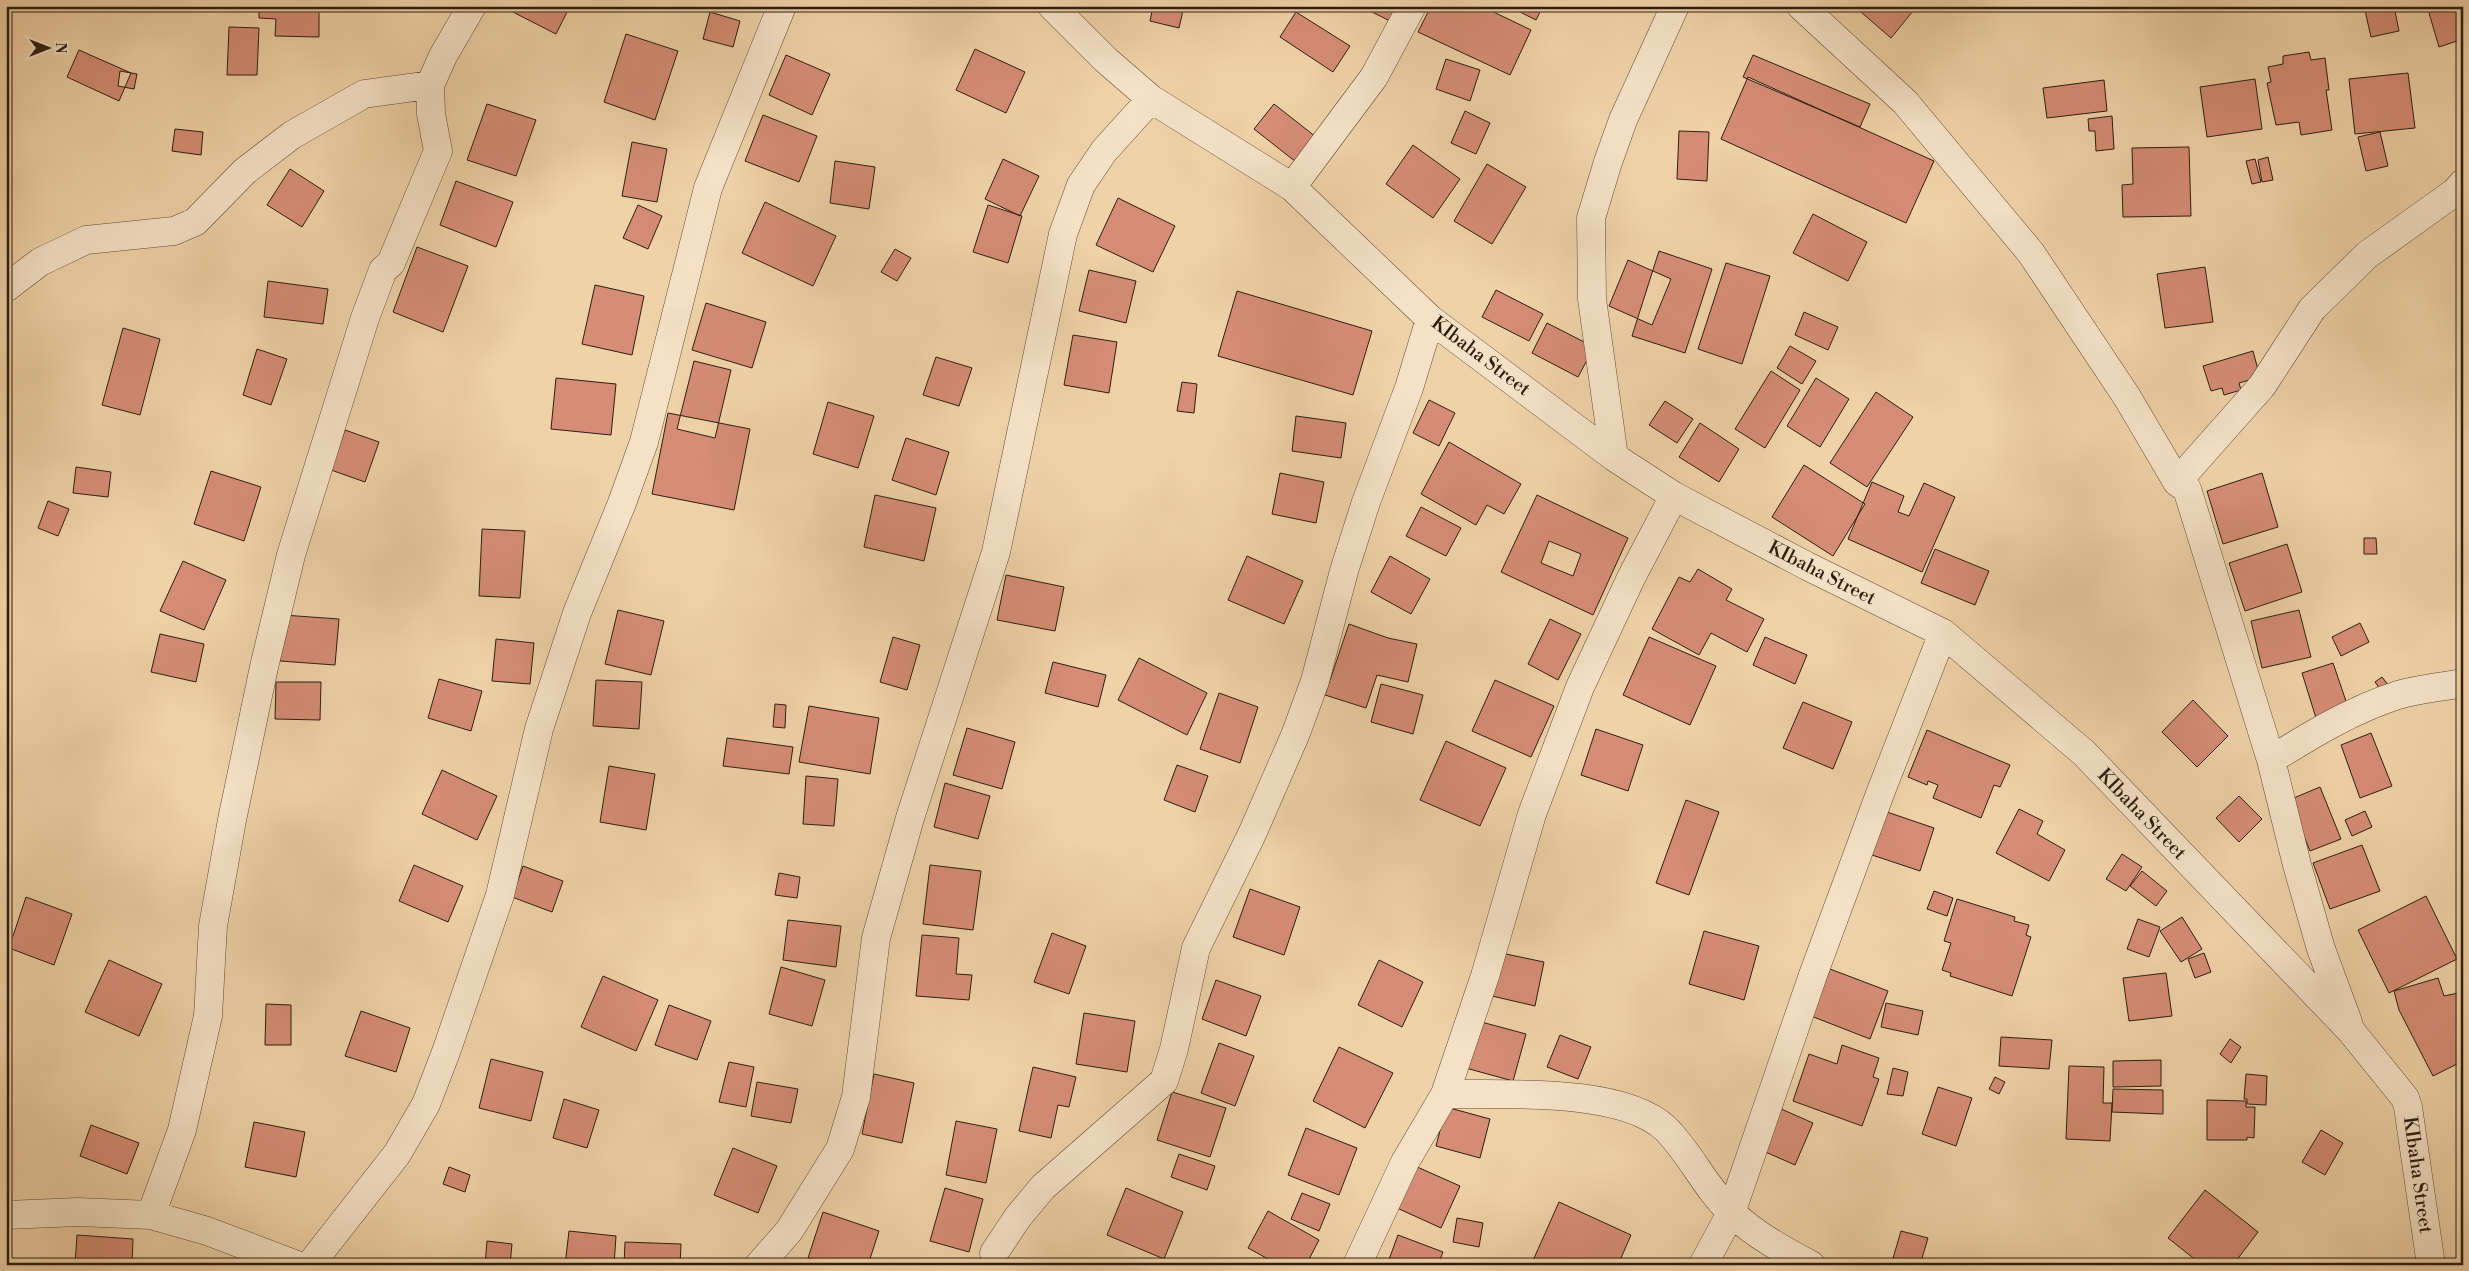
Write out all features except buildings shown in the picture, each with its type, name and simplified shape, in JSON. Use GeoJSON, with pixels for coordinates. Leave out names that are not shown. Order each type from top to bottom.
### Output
{"type":"FeatureCollection","features":[{"type":"Feature","properties":{"kind":"street"},"geometry":{"type":"LineString","coordinates":[[151,1215],[182,1130],[208,1016],[213,926],[232,820],[262,676],[291,555],[365,318],[383,270],[391,263],[438,151],[431,114],[430,85],[443,56],[472,6]]}},
{"type":"Feature","properties":{"kind":"street"},"geometry":{"type":"LineString","coordinates":[[310,1265],[397,1154],[426,1104],[446,1052],[500,894],[545,711],[577,613],[644,442],[708,188],[782,6]]}},
{"type":"Feature","properties":{"kind":"street","name":"KIbaha Street"},"geometry":{"type":"LineString","coordinates":[[1052,6],[1106,60],[1151,100],[1292,187],[1430,319],[1614,457],[1674,496],[1807,566],[1943,633],[2084,753],[2351,1031],[2405,1098],[2431,1265]]}},
{"type":"Feature","properties":{"kind":"street"},"geometry":{"type":"LineString","coordinates":[[1292,187],[1374,77],[1412,6]]}},
{"type":"Feature","properties":{"kind":"street"},"geometry":{"type":"LineString","coordinates":[[1614,457],[1592,299],[1592,218],[1608,162],[1623,120],[1675,6]]}},
{"type":"Feature","properties":{"kind":"street"},"geometry":{"type":"LineString","coordinates":[[1801,6],[1905,102],[2031,253],[2127,398],[2177,482],[2187,489],[2272,760],[2297,865],[2321,949],[2351,1031]]}},
{"type":"Feature","properties":{"kind":"street"},"geometry":{"type":"LineString","coordinates":[[6,288],[40,262],[86,240],[174,231],[195,222],[245,171],[292,135],[364,94],[430,85]]}},
{"type":"Feature","properties":{"kind":"street"},"geometry":{"type":"LineString","coordinates":[[759,1265],[789,1230],[840,1149],[856,1097],[876,938],[910,818],[996,552],[1063,234],[1081,185],[1104,151],[1151,100]]}},
{"type":"Feature","properties":{"kind":"street"},"geometry":{"type":"LineString","coordinates":[[2177,482],[2262,386],[2312,309],[2367,255],[2455,192],[2463,183]]}},
{"type":"Feature","properties":{"kind":"street"},"geometry":{"type":"LineString","coordinates":[[994,1253],[1018,1217],[1043,1187],[1164,1080],[1174,1049],[1196,948],[1252,834],[1296,734],[1315,681],[1355,536],[1409,388],[1430,319]]}},
{"type":"Feature","properties":{"kind":"street"},"geometry":{"type":"LineString","coordinates":[[1357,1265],[1405,1162],[1445,1094],[1485,976],[1532,814],[1580,687],[1631,578],[1674,496]]}},
{"type":"Feature","properties":{"kind":"street"},"geometry":{"type":"LineString","coordinates":[[1703,1265],[1731,1213],[1877,800],[1943,633]]}},
{"type":"Feature","properties":{"kind":"street"},"geometry":{"type":"LineString","coordinates":[[2272,760],[2316,731],[2355,711],[2400,695],[2463,683]]}},
{"type":"Feature","properties":{"kind":"street"},"geometry":{"type":"LineString","coordinates":[[1445,1094],[1552,1096],[1618,1104],[1643,1114],[1666,1129],[1731,1213],[1776,1247],[1811,1265]]}},
{"type":"Feature","properties":{"kind":"street"},"geometry":{"type":"LineString","coordinates":[[6,1215],[78,1212],[151,1215],[207,1230],[297,1265]]}}]}
